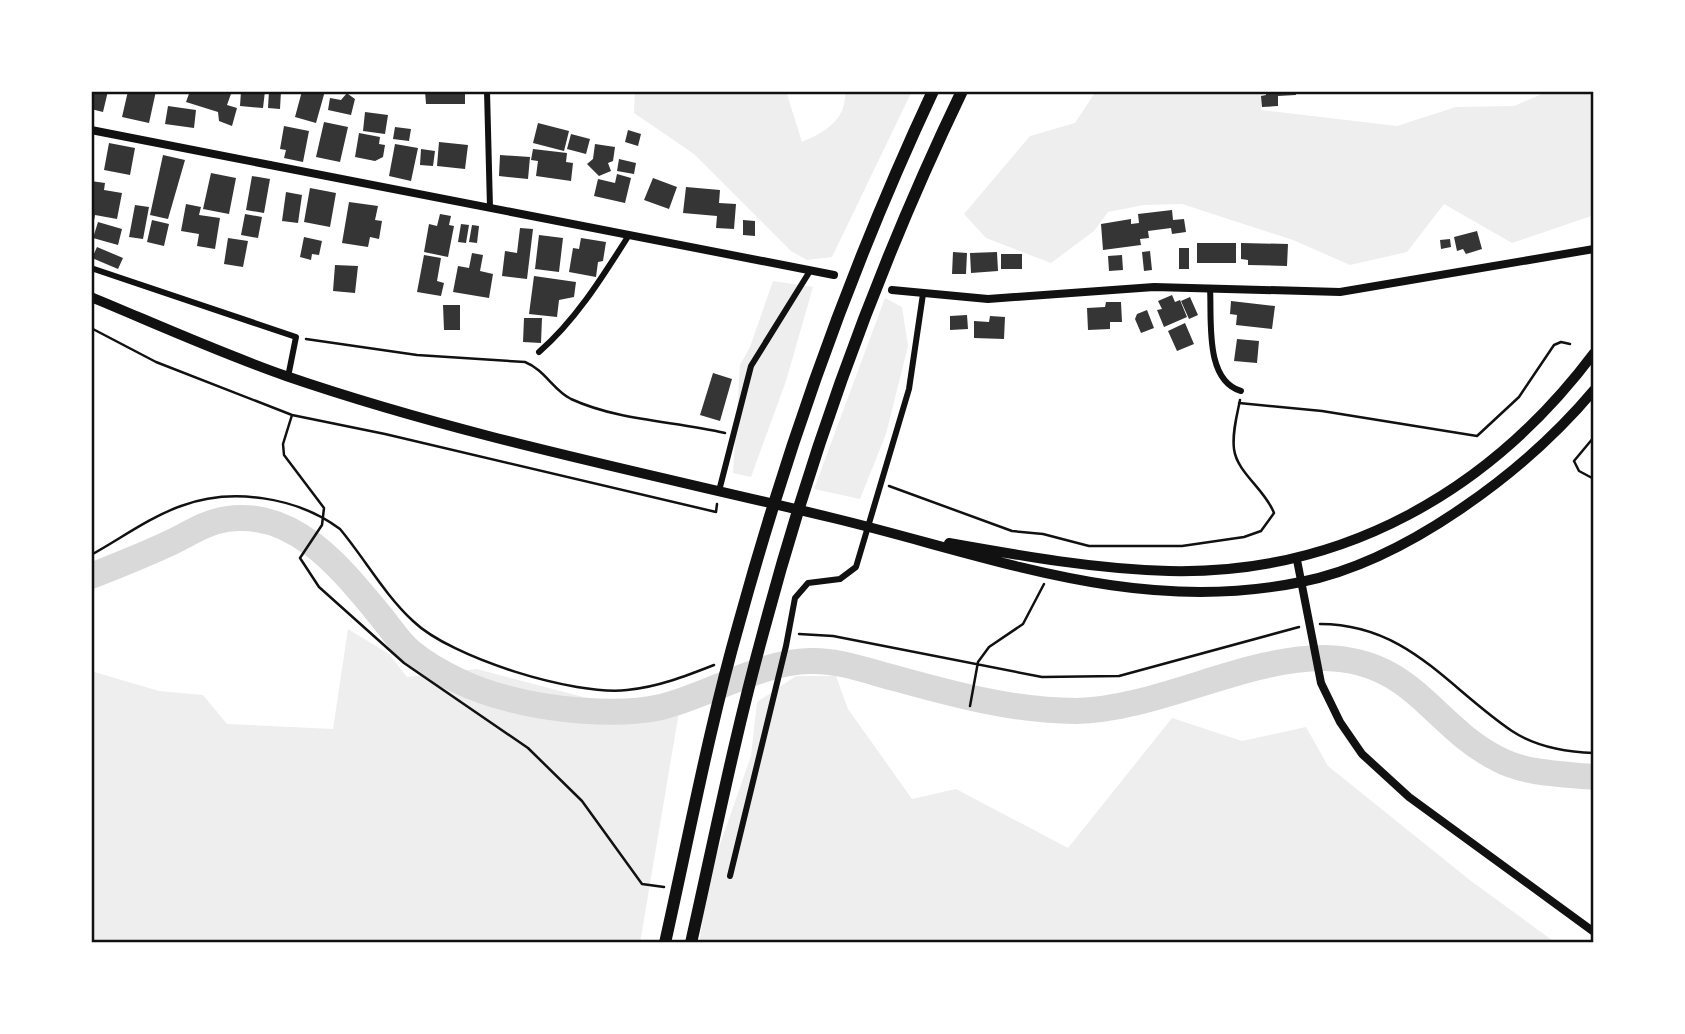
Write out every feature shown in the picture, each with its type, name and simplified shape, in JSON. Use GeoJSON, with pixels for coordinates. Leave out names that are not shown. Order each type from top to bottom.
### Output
{"type":"FeatureCollection","features":[{"type":"Feature","properties":{"kind":"highway"},"geometry":{"type":"LineString","coordinates":[[665,943],[715,716],[780,484],[875,221],[933,91]]}},
{"type":"Feature","properties":{"kind":"highway"},"geometry":{"type":"LineString","coordinates":[[691,943],[744,707],[805,492],[872,300],[962,91]]}},
{"type":"Feature","properties":{"kind":"main road"},"geometry":{"type":"LineString","coordinates":[[91,297],[288,377],[483,434],[897,533],[1048,574],[1112,588],[1161,592],[1226,591],[1301,582],[1348,568],[1412,537],[1506,478],[1549,440],[1594,390]]}},
{"type":"Feature","properties":{"kind":"main road"},"geometry":{"type":"LineString","coordinates":[[897,533],[1101,568],[1172,571],[1297,560],[1360,538],[1418,511],[1472,477],[1519,438],[1568,388],[1594,353]]}},
{"type":"Feature","properties":{"kind":"street"},"geometry":{"type":"LineString","coordinates":[[487,91],[490,208]]}},
{"type":"Feature","properties":{"kind":"street"},"geometry":{"type":"LineString","coordinates":[[91,130],[834,275]]}},
{"type":"Feature","properties":{"kind":"street"},"geometry":{"type":"LineString","coordinates":[[539,352],[553,340],[597,284],[629,235]]}},
{"type":"Feature","properties":{"kind":"street"},"geometry":{"type":"LineString","coordinates":[[892,290],[988,299],[1154,287],[1340,292],[1594,249]]}},
{"type":"Feature","properties":{"kind":"street"},"geometry":{"type":"LineString","coordinates":[[91,268],[188,299],[241,321],[296,337],[288,377]]}},
{"type":"Feature","properties":{"kind":"street"},"geometry":{"type":"LineString","coordinates":[[719,491],[731,435],[751,366],[810,271]]}},
{"type":"Feature","properties":{"kind":"street"},"geometry":{"type":"LineString","coordinates":[[1210,288],[1218,370],[1225,383],[1241,391]]}},
{"type":"Feature","properties":{"kind":"street"},"geometry":{"type":"LineString","coordinates":[[730,877],[786,646],[795,598],[808,583],[840,579],[856,567],[909,388],[923,294]]}},
{"type":"Feature","properties":{"kind":"street"},"geometry":{"type":"LineString","coordinates":[[1297,560],[1321,683],[1340,722],[1362,754],[1409,797],[1594,932]]}},
{"type":"Feature","properties":{"kind":"path"},"geometry":{"type":"LineString","coordinates":[[91,328],[156,362],[292,415],[385,434],[716,512],[719,491]]}},
{"type":"Feature","properties":{"kind":"path"},"geometry":{"type":"LineString","coordinates":[[296,337],[417,355],[525,362],[540,371],[561,393],[582,403],[664,424],[731,435]]}},
{"type":"Feature","properties":{"kind":"path"},"geometry":{"type":"LineString","coordinates":[[1239,403],[1322,411],[1478,436],[1519,397],[1554,345],[1560,342],[1570,344]]}},
{"type":"Feature","properties":{"kind":"path"},"geometry":{"type":"LineString","coordinates":[[879,482],[1012,531],[1043,534],[1089,546],[1182,546],[1244,537],[1261,531],[1274,513],[1269,498],[1237,461],[1233,436],[1241,391]]}},
{"type":"Feature","properties":{"kind":"path"},"geometry":{"type":"LineString","coordinates":[[292,415],[283,444],[284,455],[287,463],[320,498],[325,518],[300,558],[319,587],[404,663],[528,748],[582,802],[642,884],[666,888]]}},
{"type":"Feature","properties":{"kind":"path"},"geometry":{"type":"LineString","coordinates":[[1594,438],[1574,460],[1579,471],[1594,479]]}},
{"type":"Feature","properties":{"kind":"path"},"geometry":{"type":"LineString","coordinates":[[91,555],[178,507],[222,496],[287,503],[325,518],[340,529],[414,623],[491,664],[559,683],[625,691],[653,687],[726,660]]}},
{"type":"Feature","properties":{"kind":"path"},"geometry":{"type":"LineString","coordinates":[[970,706],[978,662],[989,647],[1023,624],[1033,610],[1048,574]]}},
{"type":"Feature","properties":{"kind":"path"},"geometry":{"type":"LineString","coordinates":[[788,637],[809,633],[833,636],[978,662],[1042,677],[1100,678],[1119,676],[1283,629],[1322,624],[1349,626],[1407,647],[1523,736],[1555,748],[1594,753]]}},
{"type":"Feature","properties":{"kind":"shaded area"},"geometry":{"type":"Polygon","coordinates":[[[635,91],[786,91],[802,142],[833,124],[842,110],[845,91],[912,91],[832,257],[807,260],[791,251],[694,154],[634,113],[635,91]]]}},
{"type":"Feature","properties":{"kind":"shaded area"},"geometry":{"type":"Polygon","coordinates":[[[1096,91],[1263,91],[1261,110],[1397,126],[1456,107],[1514,106],[1549,91],[1594,91],[1594,215],[1512,243],[1444,204],[1407,252],[1350,265],[1293,240],[1182,204],[1144,205],[1108,212],[1094,231],[1051,263],[986,238],[964,214],[1030,136],[1075,123],[1096,91]]]}},
{"type":"Feature","properties":{"kind":"shaded area"},"geometry":{"type":"Polygon","coordinates":[[[773,281],[813,287],[786,381],[751,477],[733,473],[740,365],[750,347],[773,281]]]}},
{"type":"Feature","properties":{"kind":"shaded area"},"geometry":{"type":"Polygon","coordinates":[[[885,298],[902,307],[908,346],[886,434],[860,499],[814,489],[885,298]]]}},
{"type":"Feature","properties":{"kind":"shaded area"},"geometry":{"type":"Polygon","coordinates":[[[348,629],[389,654],[407,677],[477,669],[583,697],[679,712],[640,943],[91,943],[91,671],[159,691],[203,695],[227,724],[333,729],[348,629]]]}},
{"type":"Feature","properties":{"kind":"shaded area"},"geometry":{"type":"Polygon","coordinates":[[[796,676],[836,676],[848,709],[912,799],[956,789],[1068,848],[1172,718],[1242,741],[1306,727],[1328,766],[1471,881],[1556,943],[699,943],[710,873],[751,756],[757,702],[796,676]]]}},
{"type":"Feature","properties":{"kind":"building"},"geometry":{"type":"Polygon","coordinates":[[[91,91],[108,91],[103,112],[91,109],[91,91]]]}},
{"type":"Feature","properties":{"kind":"building"},"geometry":{"type":"Polygon","coordinates":[[[128,91],[156,91],[149,123],[122,117],[128,91]]]}},
{"type":"Feature","properties":{"kind":"building"},"geometry":{"type":"Polygon","coordinates":[[[190,91],[232,91],[227,105],[237,108],[232,126],[219,121],[218,112],[186,102],[190,91]]]}},
{"type":"Feature","properties":{"kind":"building"},"geometry":{"type":"Polygon","coordinates":[[[241,91],[265,91],[263,108],[240,106],[241,91]]]}},
{"type":"Feature","properties":{"kind":"building"},"geometry":{"type":"Polygon","coordinates":[[[269,91],[281,91],[280,109],[268,108],[269,91]]]}},
{"type":"Feature","properties":{"kind":"building"},"geometry":{"type":"Polygon","coordinates":[[[302,91],[325,91],[316,123],[295,117],[302,91]]]}},
{"type":"Feature","properties":{"kind":"building"},"geometry":{"type":"Polygon","coordinates":[[[342,91],[352,91],[348,94],[355,99],[351,115],[328,110],[330,98],[341,100],[347,93],[342,91]]]}},
{"type":"Feature","properties":{"kind":"building"},"geometry":{"type":"Polygon","coordinates":[[[425,91],[465,91],[465,104],[426,104],[425,91]]]}},
{"type":"Feature","properties":{"kind":"building"},"geometry":{"type":"Polygon","coordinates":[[[1266,91],[1296,91],[1296,95],[1278,96],[1278,106],[1262,107],[1261,96],[1266,95],[1266,91]]]}},
{"type":"Feature","properties":{"kind":"building"},"geometry":{"type":"Polygon","coordinates":[[[168,106],[196,110],[194,128],[165,124],[168,106]]]}},
{"type":"Feature","properties":{"kind":"building"},"geometry":{"type":"Polygon","coordinates":[[[365,112],[388,115],[385,134],[363,131],[365,112]]]}},
{"type":"Feature","properties":{"kind":"building"},"geometry":{"type":"Polygon","coordinates":[[[324,122],[348,127],[340,162],[316,157],[324,122]]]}},
{"type":"Feature","properties":{"kind":"building"},"geometry":{"type":"Polygon","coordinates":[[[538,123],[569,131],[564,151],[533,143],[538,123]]]}},
{"type":"Feature","properties":{"kind":"building"},"geometry":{"type":"Polygon","coordinates":[[[284,126],[309,131],[303,162],[284,158],[286,150],[280,149],[284,126]]]}},
{"type":"Feature","properties":{"kind":"building"},"geometry":{"type":"Polygon","coordinates":[[[395,127],[411,129],[409,141],[393,139],[395,127]]]}},
{"type":"Feature","properties":{"kind":"building"},"geometry":{"type":"Polygon","coordinates":[[[628,130],[641,134],[638,146],[625,142],[628,130]]]}},
{"type":"Feature","properties":{"kind":"building"},"geometry":{"type":"Polygon","coordinates":[[[359,133],[380,137],[379,144],[385,145],[383,157],[375,161],[355,157],[359,133]]]}},
{"type":"Feature","properties":{"kind":"building"},"geometry":{"type":"Polygon","coordinates":[[[571,134],[590,139],[586,154],[567,149],[571,134]]]}},
{"type":"Feature","properties":{"kind":"building"},"geometry":{"type":"Polygon","coordinates":[[[439,142],[468,145],[465,169],[437,166],[439,142]]]}},
{"type":"Feature","properties":{"kind":"building"},"geometry":{"type":"Polygon","coordinates":[[[109,143],[135,148],[130,175],[104,170],[109,143]]]}},
{"type":"Feature","properties":{"kind":"building"},"geometry":{"type":"Polygon","coordinates":[[[395,144],[418,148],[411,181],[389,176],[395,144]]]}},
{"type":"Feature","properties":{"kind":"building"},"geometry":{"type":"Polygon","coordinates":[[[595,144],[615,147],[613,161],[608,163],[611,171],[599,176],[587,164],[593,159],[595,144]]]}},
{"type":"Feature","properties":{"kind":"building"},"geometry":{"type":"Polygon","coordinates":[[[421,149],[435,151],[433,166],[420,165],[421,149]]]}},
{"type":"Feature","properties":{"kind":"building"},"geometry":{"type":"Polygon","coordinates":[[[533,149],[567,153],[566,162],[573,163],[571,181],[536,176],[538,161],[531,160],[533,149]]]}},
{"type":"Feature","properties":{"kind":"building"},"geometry":{"type":"Polygon","coordinates":[[[163,155],[185,160],[168,219],[150,215],[163,155]]]}},
{"type":"Feature","properties":{"kind":"building"},"geometry":{"type":"Polygon","coordinates":[[[500,155],[530,157],[528,179],[499,176],[500,155]]]}},
{"type":"Feature","properties":{"kind":"building"},"geometry":{"type":"Polygon","coordinates":[[[619,159],[636,163],[634,174],[617,171],[619,159]]]}},
{"type":"Feature","properties":{"kind":"building"},"geometry":{"type":"Polygon","coordinates":[[[211,173],[236,178],[229,214],[203,209],[211,173]]]}},
{"type":"Feature","properties":{"kind":"building"},"geometry":{"type":"Polygon","coordinates":[[[617,174],[631,178],[625,203],[594,196],[598,179],[615,183],[617,174]]]}},
{"type":"Feature","properties":{"kind":"building"},"geometry":{"type":"Polygon","coordinates":[[[252,176],[270,179],[264,213],[246,210],[252,176]]]}},
{"type":"Feature","properties":{"kind":"building"},"geometry":{"type":"Polygon","coordinates":[[[653,178],[677,187],[669,209],[644,200],[653,178]]]}},
{"type":"Feature","properties":{"kind":"building"},"geometry":{"type":"Polygon","coordinates":[[[91,181],[105,183],[104,190],[122,193],[117,219],[95,215],[92,231],[91,181]]]}},
{"type":"Feature","properties":{"kind":"building"},"geometry":{"type":"Polygon","coordinates":[[[686,187],[720,190],[719,203],[736,204],[734,229],[716,228],[717,216],[683,213],[686,187]]]}},
{"type":"Feature","properties":{"kind":"building"},"geometry":{"type":"Polygon","coordinates":[[[310,188],[336,193],[330,227],[304,222],[310,188]]]}},
{"type":"Feature","properties":{"kind":"building"},"geometry":{"type":"Polygon","coordinates":[[[286,192],[302,195],[298,223],[282,221],[286,192]]]}},
{"type":"Feature","properties":{"kind":"building"},"geometry":{"type":"Polygon","coordinates":[[[349,202],[378,206],[375,220],[382,221],[379,239],[370,237],[368,247],[342,243],[349,202]]]}},
{"type":"Feature","properties":{"kind":"building"},"geometry":{"type":"Polygon","coordinates":[[[186,204],[201,207],[199,215],[220,218],[215,249],[197,246],[199,234],[181,231],[186,204]]]}},
{"type":"Feature","properties":{"kind":"building"},"geometry":{"type":"Polygon","coordinates":[[[135,205],[149,207],[143,239],[129,237],[135,205]]]}},
{"type":"Feature","properties":{"kind":"building"},"geometry":{"type":"Polygon","coordinates":[[[1172,210],[1173,220],[1184,219],[1186,232],[1172,234],[1171,228],[1148,231],[1149,238],[1140,239],[1141,245],[1103,250],[1101,224],[1131,219],[1131,224],[1139,223],[1138,214],[1172,210]]]}},
{"type":"Feature","properties":{"kind":"building"},"geometry":{"type":"Polygon","coordinates":[[[245,214],[262,217],[258,238],[241,235],[245,214]]]}},
{"type":"Feature","properties":{"kind":"building"},"geometry":{"type":"Polygon","coordinates":[[[440,214],[451,216],[449,225],[454,226],[448,257],[424,252],[429,224],[437,226],[440,214]]]}},
{"type":"Feature","properties":{"kind":"building"},"geometry":{"type":"Polygon","coordinates":[[[152,220],[169,224],[164,246],[147,242],[152,220]]]}},
{"type":"Feature","properties":{"kind":"building"},"geometry":{"type":"Polygon","coordinates":[[[743,220],[755,221],[755,236],[743,235],[743,220]]]}},
{"type":"Feature","properties":{"kind":"building"},"geometry":{"type":"Polygon","coordinates":[[[98,222],[122,229],[118,245],[93,238],[98,222]]]}},
{"type":"Feature","properties":{"kind":"building"},"geometry":{"type":"Polygon","coordinates":[[[461,224],[469,225],[466,243],[458,242],[461,224]]]}},
{"type":"Feature","properties":{"kind":"building"},"geometry":{"type":"Polygon","coordinates":[[[472,225],[479,226],[477,243],[469,242],[472,225]]]}},
{"type":"Feature","properties":{"kind":"building"},"geometry":{"type":"Polygon","coordinates":[[[520,228],[533,229],[527,279],[502,276],[505,251],[517,253],[520,228]]]}},
{"type":"Feature","properties":{"kind":"building"},"geometry":{"type":"Polygon","coordinates":[[[1477,231],[1482,249],[1466,254],[1463,249],[1457,251],[1454,237],[1477,231]]]}},
{"type":"Feature","properties":{"kind":"building"},"geometry":{"type":"Polygon","coordinates":[[[539,235],[563,238],[559,272],[535,269],[539,235]]]}},
{"type":"Feature","properties":{"kind":"building"},"geometry":{"type":"Polygon","coordinates":[[[304,237],[322,241],[319,255],[312,254],[311,260],[300,257],[304,237]]]}},
{"type":"Feature","properties":{"kind":"building"},"geometry":{"type":"Polygon","coordinates":[[[228,238],[248,241],[243,267],[224,264],[228,238]]]}},
{"type":"Feature","properties":{"kind":"building"},"geometry":{"type":"Polygon","coordinates":[[[581,238],[606,242],[603,261],[598,262],[596,277],[569,272],[573,248],[579,249],[581,238]]]}},
{"type":"Feature","properties":{"kind":"building"},"geometry":{"type":"Polygon","coordinates":[[[1450,239],[1451,247],[1441,249],[1440,240],[1450,239]]]}},
{"type":"Feature","properties":{"kind":"building"},"geometry":{"type":"Polygon","coordinates":[[[1197,243],[1236,243],[1236,263],[1197,263],[1197,243]]]}},
{"type":"Feature","properties":{"kind":"building"},"geometry":{"type":"Polygon","coordinates":[[[1241,243],[1288,244],[1287,266],[1248,265],[1248,260],[1241,259],[1241,243]]]}},
{"type":"Feature","properties":{"kind":"building"},"geometry":{"type":"Polygon","coordinates":[[[97,247],[123,258],[118,269],[92,258],[97,247]]]}},
{"type":"Feature","properties":{"kind":"building"},"geometry":{"type":"Polygon","coordinates":[[[1179,248],[1189,248],[1189,269],[1179,269],[1179,248]]]}},
{"type":"Feature","properties":{"kind":"building"},"geometry":{"type":"Polygon","coordinates":[[[1150,251],[1152,270],[1144,271],[1142,252],[1150,251]]]}},
{"type":"Feature","properties":{"kind":"building"},"geometry":{"type":"Polygon","coordinates":[[[953,252],[967,253],[966,274],[952,274],[953,252]]]}},
{"type":"Feature","properties":{"kind":"building"},"geometry":{"type":"Polygon","coordinates":[[[997,252],[998,271],[971,273],[970,253],[997,252]]]}},
{"type":"Feature","properties":{"kind":"building"},"geometry":{"type":"Polygon","coordinates":[[[472,253],[483,255],[480,271],[493,274],[489,298],[453,292],[458,266],[469,268],[472,253]]]}},
{"type":"Feature","properties":{"kind":"building"},"geometry":{"type":"Polygon","coordinates":[[[1001,254],[1022,254],[1022,269],[1001,269],[1001,254]]]}},
{"type":"Feature","properties":{"kind":"building"},"geometry":{"type":"Polygon","coordinates":[[[424,255],[441,258],[437,281],[444,283],[441,296],[417,292],[424,255]]]}},
{"type":"Feature","properties":{"kind":"building"},"geometry":{"type":"Polygon","coordinates":[[[1122,255],[1123,270],[1109,271],[1108,256],[1122,255]]]}},
{"type":"Feature","properties":{"kind":"building"},"geometry":{"type":"Polygon","coordinates":[[[335,265],[358,266],[355,293],[333,291],[335,265]]]}},
{"type":"Feature","properties":{"kind":"building"},"geometry":{"type":"Polygon","coordinates":[[[534,276],[576,282],[574,297],[559,300],[557,317],[529,314],[534,276]]]}},
{"type":"Feature","properties":{"kind":"building"},"geometry":{"type":"Polygon","coordinates":[[[1172,295],[1175,302],[1180,300],[1187,317],[1164,327],[1157,310],[1162,309],[1158,301],[1172,295]]]}},
{"type":"Feature","properties":{"kind":"building"},"geometry":{"type":"Polygon","coordinates":[[[1190,297],[1198,315],[1189,319],[1181,301],[1190,297]]]}},
{"type":"Feature","properties":{"kind":"building"},"geometry":{"type":"Polygon","coordinates":[[[1231,301],[1275,306],[1272,329],[1236,325],[1237,315],[1230,314],[1231,301]]]}},
{"type":"Feature","properties":{"kind":"building"},"geometry":{"type":"Polygon","coordinates":[[[1106,302],[1121,302],[1122,322],[1110,322],[1110,329],[1088,330],[1087,308],[1105,307],[1106,302]]]}},
{"type":"Feature","properties":{"kind":"building"},"geometry":{"type":"Polygon","coordinates":[[[443,305],[460,305],[460,330],[444,330],[443,305]]]}},
{"type":"Feature","properties":{"kind":"building"},"geometry":{"type":"Polygon","coordinates":[[[1147,310],[1154,328],[1141,333],[1135,319],[1137,314],[1147,310]]]}},
{"type":"Feature","properties":{"kind":"building"},"geometry":{"type":"Polygon","coordinates":[[[967,315],[968,329],[950,330],[950,316],[967,315]]]}},
{"type":"Feature","properties":{"kind":"building"},"geometry":{"type":"Polygon","coordinates":[[[990,316],[1005,317],[1004,339],[974,338],[974,321],[989,322],[990,316]]]}},
{"type":"Feature","properties":{"kind":"building"},"geometry":{"type":"Polygon","coordinates":[[[524,318],[542,318],[541,343],[523,342],[524,318]]]}},
{"type":"Feature","properties":{"kind":"building"},"geometry":{"type":"Polygon","coordinates":[[[1185,323],[1194,344],[1177,351],[1168,331],[1185,323]]]}},
{"type":"Feature","properties":{"kind":"building"},"geometry":{"type":"Polygon","coordinates":[[[1237,339],[1259,341],[1257,363],[1234,361],[1237,339]]]}},
{"type":"Feature","properties":{"kind":"building"},"geometry":{"type":"Polygon","coordinates":[[[713,373],[732,379],[720,421],[700,415],[713,373]]]}},
{"type":"Feature","properties":{"kind":"waterway"},"geometry":{"type":"LineString","coordinates":[[91,576],[220,520],[251,518],[274,523],[314,545],[332,561],[402,644],[432,667],[494,695],[543,706],[584,711],[624,712],[661,707],[772,667],[810,661],[844,664],[986,701],[1076,711],[1137,702],[1232,674],[1295,660],[1325,658],[1355,662],[1380,670],[1401,682],[1475,745],[1498,759],[1520,768],[1594,777]]}}]}
